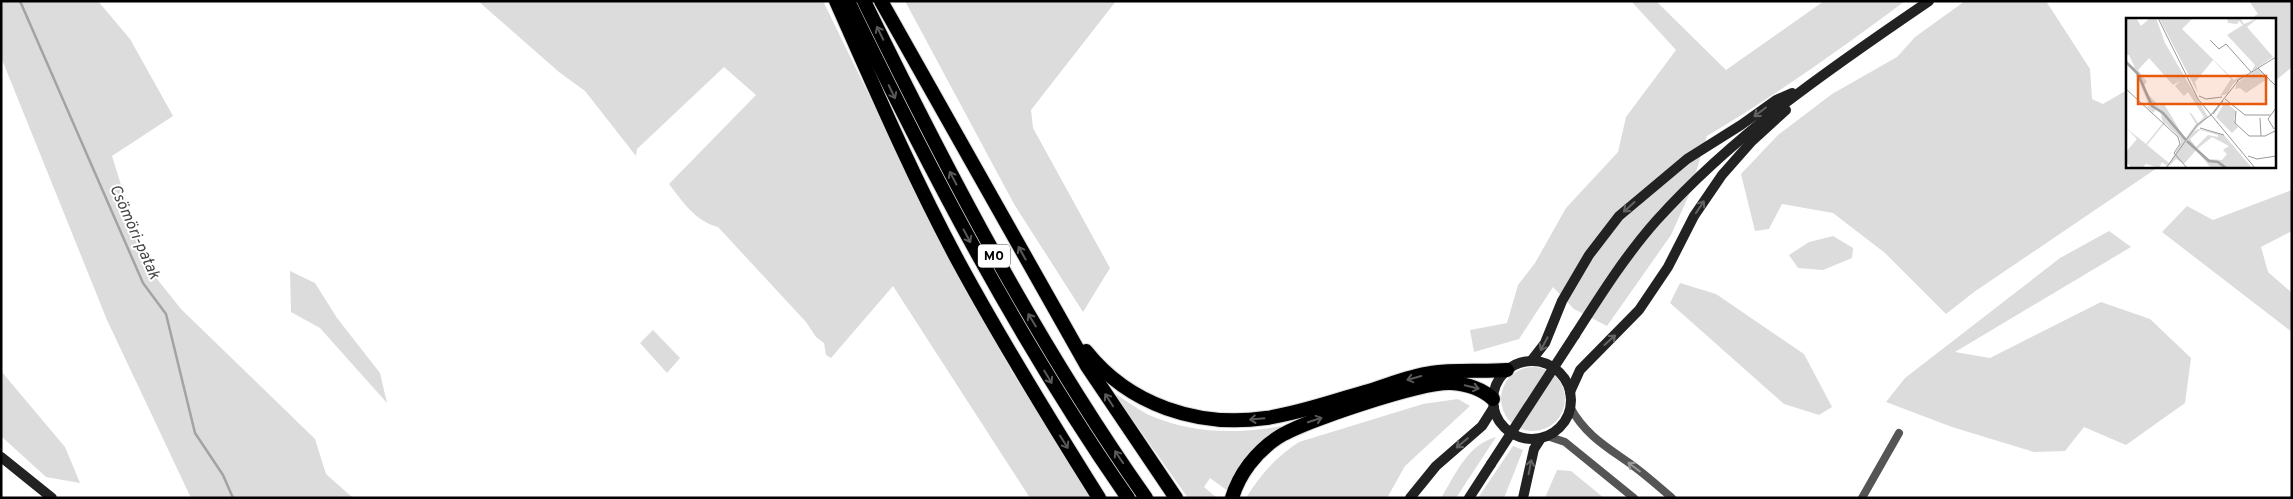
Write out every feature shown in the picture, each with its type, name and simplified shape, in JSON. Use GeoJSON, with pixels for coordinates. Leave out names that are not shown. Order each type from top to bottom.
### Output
{"type":"FeatureCollection","features":[{"type":"Feature","properties":{"kind":"highway"},"geometry":{"type":"LineString","coordinates":[[836,1],[900,144],[957,259],[1018,369],[1099,498]]}},
{"type":"Feature","properties":{"kind":"highway","name":"M0"},"geometry":{"type":"LineString","coordinates":[[848,1],[933,173],[989,277],[1058,392],[1128,498]]}},
{"type":"Feature","properties":{"kind":"highway","name":"M0"},"geometry":{"type":"LineString","coordinates":[[864,1],[938,149],[1016,295],[1071,386],[1146,498]]}},
{"type":"Feature","properties":{"kind":"highway"},"geometry":{"type":"LineString","coordinates":[[881,1],[1064,326],[1110,402],[1176,498]]}},
{"type":"Feature","properties":{"kind":"highway"},"geometry":{"type":"LineString","coordinates":[[1064,326],[1095,362],[1113,379],[1148,402],[1178,413],[1217,420],[1266,418],[1305,410],[1430,373],[1507,370]]}},
{"type":"Feature","properties":{"kind":"highway"},"geometry":{"type":"LineString","coordinates":[[1232,498],[1249,464],[1261,451],[1277,438],[1307,423],[1399,394],[1450,383],[1478,388],[1493,403]]}},
{"type":"Feature","properties":{"kind":"main road"},"geometry":{"type":"LineString","coordinates":[[1469,498],[1622,264],[1656,222],[1714,164],[1802,89],[1929,1]]}},
{"type":"Feature","properties":{"kind":"main road"},"geometry":{"type":"LineString","coordinates":[[1531,361],[1545,343],[1562,301],[1589,255],[1619,216],[1687,159],[1741,126],[1776,100],[1802,89]]}},
{"type":"Feature","properties":{"kind":"main road"},"geometry":{"type":"LineString","coordinates":[[1570,392],[1580,370],[1639,310],[1668,268],[1694,216],[1722,174],[1752,141],[1786,111],[1802,89]]}},
{"type":"Feature","properties":{"kind":"main road"},"geometry":{"type":"LineString","coordinates":[[1410,498],[1436,466],[1482,426],[1493,403],[1497,383],[1507,370],[1518,364],[1531,361],[1553,367],[1564,378],[1570,392],[1570,407],[1562,424],[1544,437],[1534,449],[1523,498]]}},
{"type":"Feature","properties":{"kind":"main road"},"geometry":{"type":"LineString","coordinates":[[1493,403],[1500,421],[1511,432],[1520,437],[1544,437]]}},
{"type":"Feature","properties":{"kind":"main road"},"geometry":{"type":"LineString","coordinates":[[1,458],[52,498]]}},
{"type":"Feature","properties":{"kind":"street"},"geometry":{"type":"LineString","coordinates":[[1570,407],[1580,424],[1597,441],[1634,466],[1672,498]]}},
{"type":"Feature","properties":{"kind":"street"},"geometry":{"type":"LineString","coordinates":[[1862,498],[1899,434]]}},
{"type":"Feature","properties":{"kind":"street"},"geometry":{"type":"LineString","coordinates":[[1544,437],[1557,438],[1565,442],[1634,498]]}},
{"type":"Feature","properties":{"kind":"shaded area"},"geometry":{"type":"Polygon","coordinates":[[[1,1],[98,1],[130,39],[173,116],[112,156],[134,227],[157,279],[181,309],[315,439],[326,474],[353,498],[191,498],[107,320],[1,57],[1,1]]]}},
{"type":"Feature","properties":{"kind":"shaded area"},"geometry":{"type":"Polygon","coordinates":[[[478,1],[823,1],[950,261],[1012,372],[1093,498],[1030,498],[893,286],[831,358],[826,355],[824,343],[816,337],[806,322],[718,227],[696,216],[685,204],[669,184],[756,95],[724,67],[637,149],[636,156],[585,91],[559,72],[478,1]]]}},
{"type":"Feature","properties":{"kind":"shaded area"},"geometry":{"type":"Polygon","coordinates":[[[905,1],[1116,1],[1031,110],[1033,128],[1110,268],[1083,312],[1014,204],[905,1]]]}},
{"type":"Feature","properties":{"kind":"shaded area"},"geometry":{"type":"Polygon","coordinates":[[[1631,1],[1656,1],[1726,70],[1824,1],[1905,1],[1808,71],[1707,136],[1689,195],[1671,235],[1607,326],[1574,309],[1553,287],[1519,339],[1474,352],[1470,330],[1507,323],[1518,285],[1535,263],[1566,208],[1618,152],[1626,117],[1676,50],[1631,1]]]}},
{"type":"Feature","properties":{"kind":"shaded area"},"geometry":{"type":"Polygon","coordinates":[[[1965,1],[2046,1],[2090,69],[2092,99],[2103,104],[2126,91],[2126,168],[2157,168],[1974,292],[1946,314],[1885,253],[1833,213],[1782,204],[1769,229],[1755,231],[1741,174],[1778,135],[1832,94],[1897,57],[1915,37],[1965,1]]]}},
{"type":"Feature","properties":{"kind":"shaded area"},"geometry":{"type":"Polygon","coordinates":[[[2249,1],[2292,1],[2292,67],[2276,80],[2276,18],[2252,18],[2258,14],[2249,1]]]}},
{"type":"Feature","properties":{"kind":"shaded area"},"geometry":{"type":"Polygon","coordinates":[[[2292,190],[2292,231],[2261,247],[2268,272],[2292,293],[2292,332],[2162,232],[2187,206],[2213,220],[2292,190]]]}},
{"type":"Feature","properties":{"kind":"shaded area"},"geometry":{"type":"Polygon","coordinates":[[[2109,231],[2131,247],[1955,352],[1990,358],[2101,302],[2150,319],[2191,358],[2185,403],[2126,445],[2084,427],[2065,451],[2034,452],[1952,427],[1886,402],[1905,378],[2060,258],[2109,231]]]}},
{"type":"Feature","properties":{"kind":"shaded area"},"geometry":{"type":"Polygon","coordinates":[[[1833,236],[1853,248],[1852,258],[1823,270],[1798,268],[1789,255],[1809,242],[1833,236]]]}},
{"type":"Feature","properties":{"kind":"shaded area"},"geometry":{"type":"Polygon","coordinates":[[[290,271],[315,283],[337,318],[380,373],[387,403],[320,328],[291,312],[290,271]]]}},
{"type":"Feature","properties":{"kind":"shaded area"},"geometry":{"type":"Polygon","coordinates":[[[1680,283],[1716,294],[1804,354],[1832,407],[1819,415],[1784,404],[1670,303],[1680,283]]]}},
{"type":"Feature","properties":{"kind":"shaded area"},"geometry":{"type":"Polygon","coordinates":[[[653,330],[680,358],[667,373],[640,343],[653,330]]]}},
{"type":"Feature","properties":{"kind":"shaded area"},"geometry":{"type":"Polygon","coordinates":[[[1533,367],[1545,369],[1556,376],[1563,387],[1565,399],[1563,411],[1556,422],[1545,429],[1533,431],[1521,429],[1510,422],[1503,411],[1501,399],[1503,387],[1510,376],[1521,369],[1533,367]]]}},
{"type":"Feature","properties":{"kind":"shaded area"},"geometry":{"type":"Polygon","coordinates":[[[1,371],[65,447],[80,483],[46,477],[1,436],[1,371]]]}},
{"type":"Feature","properties":{"kind":"shaded area"},"geometry":{"type":"Polygon","coordinates":[[[1113,392],[1149,415],[1182,426],[1215,431],[1231,431],[1282,426],[1253,451],[1228,491],[1210,478],[1204,487],[1217,498],[1188,498],[1113,392]]]}},
{"type":"Feature","properties":{"kind":"shaded area"},"geometry":{"type":"Polygon","coordinates":[[[1458,399],[1470,406],[1405,466],[1387,498],[1246,498],[1269,467],[1299,442],[1423,404],[1458,399]]]}},
{"type":"Feature","properties":{"kind":"shaded area"},"geometry":{"type":"Polygon","coordinates":[[[1496,437],[1456,498],[1441,498],[1457,470],[1470,453],[1486,441],[1496,437]]]}},
{"type":"Feature","properties":{"kind":"shaded area"},"geometry":{"type":"Polygon","coordinates":[[[1513,446],[1523,450],[1504,498],[1478,498],[1513,446]]]}},
{"type":"Feature","properties":{"kind":"shaded area"},"geometry":{"type":"Polygon","coordinates":[[[1557,470],[1571,471],[1604,498],[1545,498],[1557,470]]]}},
{"type":"Feature","properties":{"kind":"waterway","name":"Csömöri-patak"},"geometry":{"type":"LineString","coordinates":[[20,1],[143,283],[166,314],[195,433],[223,475],[233,498]]}}]}
